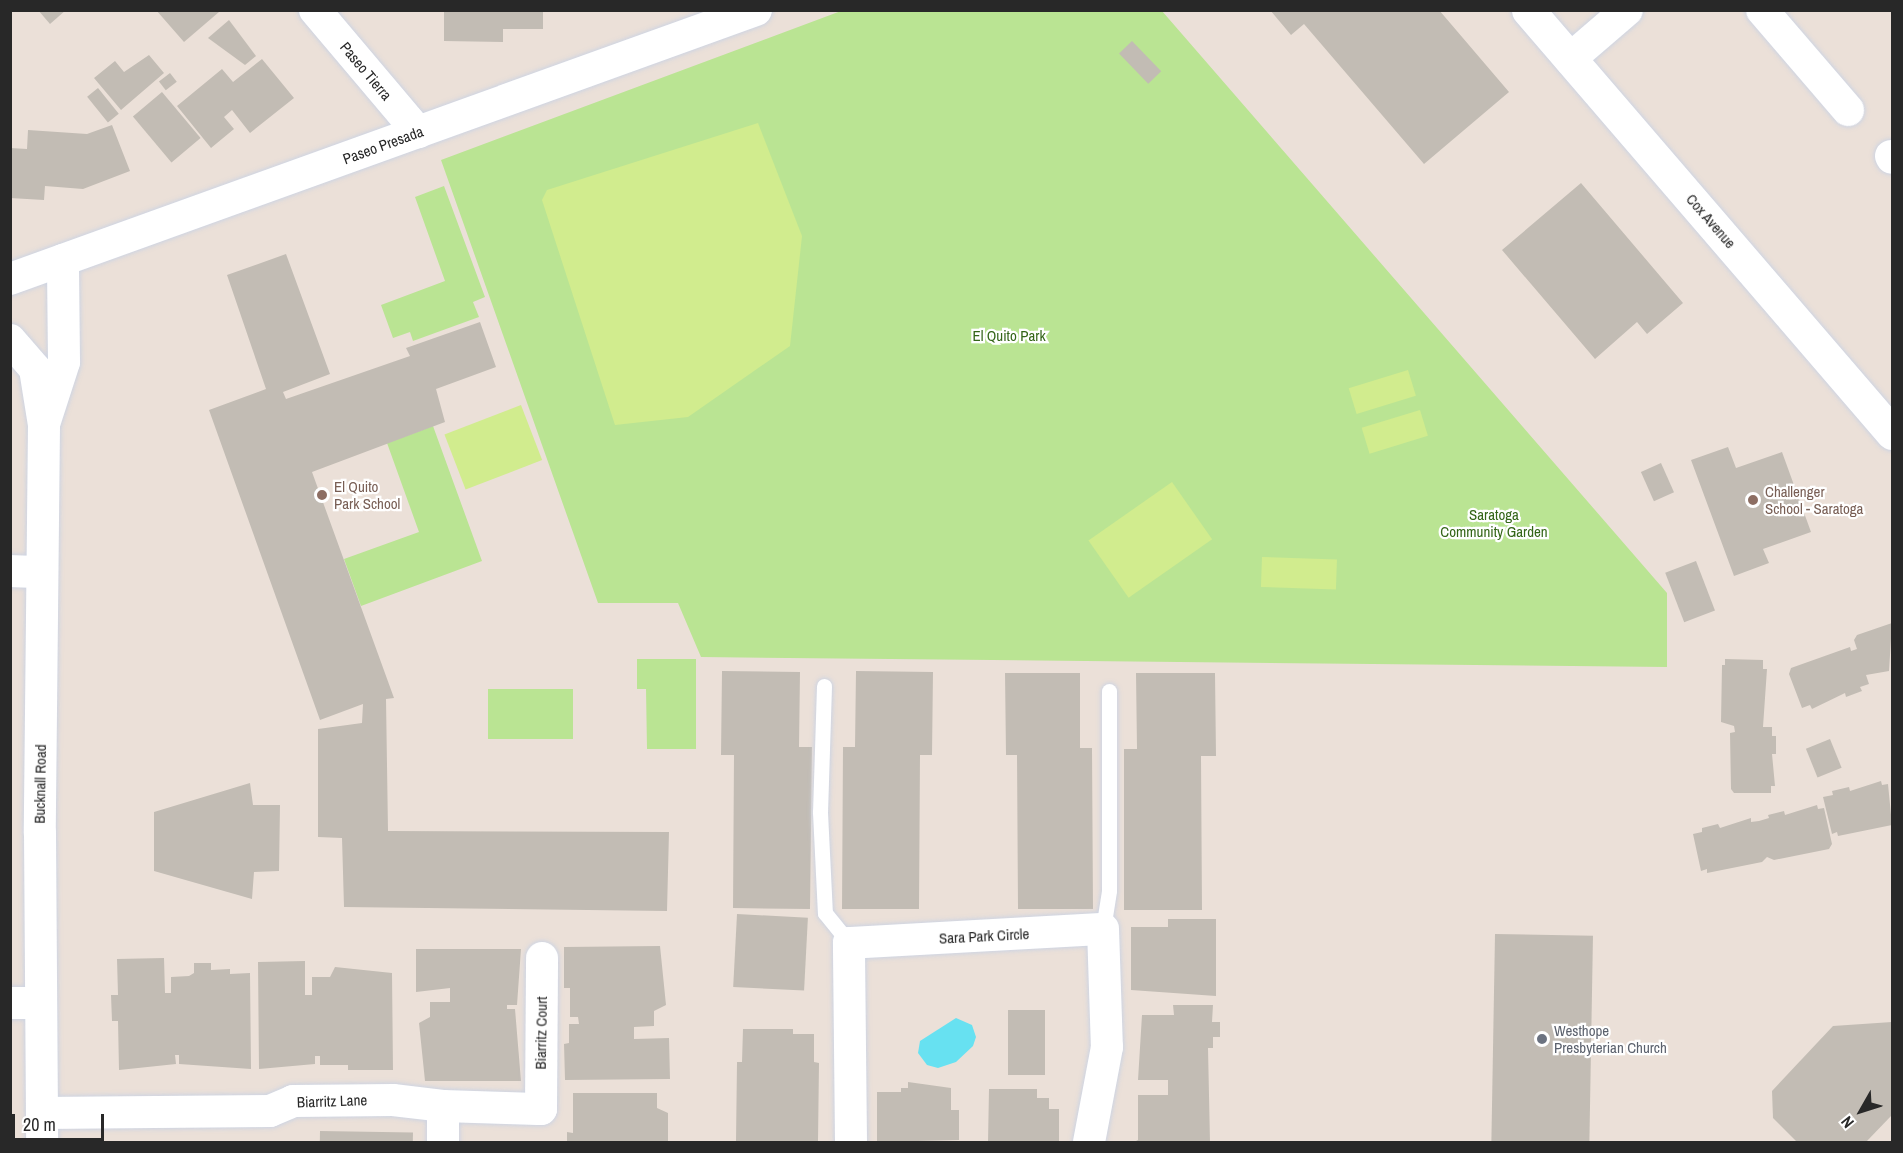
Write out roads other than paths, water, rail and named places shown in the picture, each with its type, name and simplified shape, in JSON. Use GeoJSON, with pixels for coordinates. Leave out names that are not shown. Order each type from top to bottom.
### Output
{"type":"FeatureCollection","features":[{"type":"Feature","properties":{"kind":"street","name":"Paseo Tierra"},"geometry":{"type":"LineString","coordinates":[[315,10],[418,132]]}},
{"type":"Feature","properties":{"kind":"street","name":"Paseo Presada"},"geometry":{"type":"LineString","coordinates":[[10,279],[756,10]]}},
{"type":"Feature","properties":{"kind":"street","name":"Cox Avenue"},"geometry":{"type":"LineString","coordinates":[[1528,10],[1888,417]]}},
{"type":"Feature","properties":{"kind":"street"},"geometry":{"type":"LineString","coordinates":[[1570,59],[1627,10]]}},
{"type":"Feature","properties":{"kind":"street"},"geometry":{"type":"LineString","coordinates":[[1762,10],[1848,110]]}},
{"type":"Feature","properties":{"kind":"street","name":"Bucknall Road"},"geometry":{"type":"LineString","coordinates":[[44,425],[64,362],[63,260]]}},
{"type":"Feature","properties":{"kind":"street","name":"Bucknall Road"},"geometry":{"type":"LineString","coordinates":[[10,340],[35,369],[44,425],[42,572],[26,1003],[42,1128]]}},
{"type":"Feature","properties":{"kind":"street"},"geometry":{"type":"LineString","coordinates":[[10,571],[42,572]]}},
{"type":"Feature","properties":{"kind":"street"},"geometry":{"type":"LineString","coordinates":[[1089,1143],[1107,1047],[1103,929]]}},
{"type":"Feature","properties":{"kind":"street","name":"Sara Park Circle"},"geometry":{"type":"LineString","coordinates":[[849,943],[1103,929]]}},
{"type":"Feature","properties":{"kind":"street"},"geometry":{"type":"LineString","coordinates":[[849,943],[851,1143]]}},
{"type":"Feature","properties":{"kind":"street","name":"Biarritz Court"},"geometry":{"type":"LineString","coordinates":[[541,1109],[542,958]]}},
{"type":"Feature","properties":{"kind":"street","name":"Biarritz Lane"},"geometry":{"type":"LineString","coordinates":[[42,1128],[270,1111],[293,1101],[371,1100],[443,1106],[541,1109]]}},
{"type":"Feature","properties":{"kind":"street"},"geometry":{"type":"LineString","coordinates":[[443,1106],[443,1143]]}},
{"type":"Feature","properties":{"kind":"lane"},"geometry":{"type":"LineString","coordinates":[[824,686],[820,812],[825,913],[849,943]]}},
{"type":"Feature","properties":{"kind":"lane"},"geometry":{"type":"LineString","coordinates":[[1103,929],[1109,890],[1109,691]]}},
{"type":"Feature","properties":{"kind":"water"},"geometry":{"type":"Polygon","coordinates":[[[956,1018],[972,1025],[976,1037],[973,1046],[956,1062],[938,1068],[927,1065],[918,1053],[920,1041],[956,1018]]]}},
{"type":"Feature","properties":{"kind":"place","name":"El Quito Park School"},"geometry":{"type":"Point","coordinates":[322,495]}},
{"type":"Feature","properties":{"kind":"place","name":"Challenger School - Saratoga"},"geometry":{"type":"Point","coordinates":[1753,500]}},
{"type":"Feature","properties":{"kind":"place","name":"Westhope Presbyterian Church"},"geometry":{"type":"Point","coordinates":[1542,1039]}},
{"type":"Feature","properties":{"kind":"park label","name":"El Quito Park"},"geometry":{"type":"Point","coordinates":[1009,336]}},
{"type":"Feature","properties":{"kind":"park label","name":"Saratoga Community Garden"},"geometry":{"type":"Point","coordinates":[1494,522]}}]}
